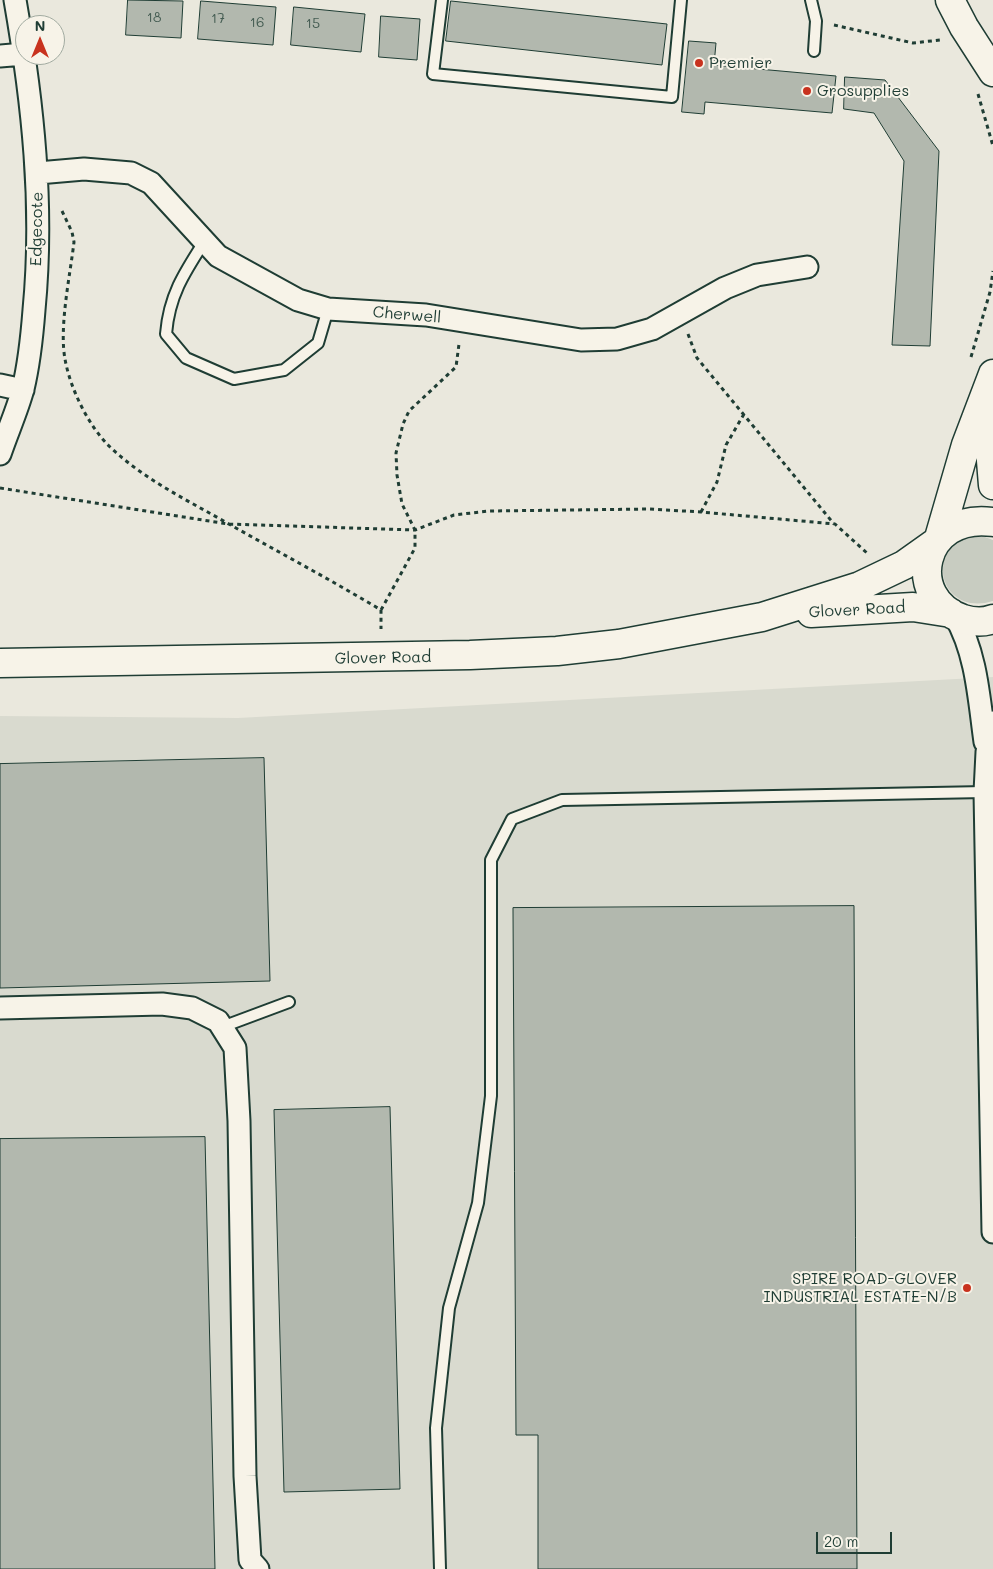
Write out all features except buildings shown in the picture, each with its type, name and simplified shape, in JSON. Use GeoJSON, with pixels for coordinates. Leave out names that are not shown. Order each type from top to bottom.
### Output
{"type":"FeatureCollection","features":[{"type":"Feature","properties":{"kind":"main road"},"geometry":{"type":"LineString","coordinates":[[950,0],[964,27],[985,81]]}},
{"type":"Feature","properties":{"kind":"main road"},"geometry":{"type":"LineString","coordinates":[[953,615],[940,605],[932,593],[928,581],[928,566],[966,445],[993,374]]}},
{"type":"Feature","properties":{"kind":"main road"},"geometry":{"type":"LineString","coordinates":[[993,388],[990,448],[993,485]]}},
{"type":"Feature","properties":{"kind":"main road","name":"Glover Road"},"geometry":{"type":"LineString","coordinates":[[762,617],[882,577],[962,523],[977,520],[993,522]]}},
{"type":"Feature","properties":{"kind":"main road","name":"Glover Road"},"geometry":{"type":"LineString","coordinates":[[0,663],[382,658],[557,651],[619,644],[762,617],[892,607],[926,608],[971,621],[993,619]]}},
{"type":"Feature","properties":{"kind":"street","name":"Edgecote"},"geometry":{"type":"LineString","coordinates":[[15,0],[18,15]]}},
{"type":"Feature","properties":{"kind":"street"},"geometry":{"type":"LineString","coordinates":[[0,56],[15,55]]}},
{"type":"Feature","properties":{"kind":"street","name":"Edgecote"},"geometry":{"type":"LineString","coordinates":[[0,454],[22,390],[31,338],[37,283],[38,173],[25,65]]}},
{"type":"Feature","properties":{"kind":"street","name":"Cherwell"},"geometry":{"type":"LineString","coordinates":[[38,173],[102,169],[131,173],[151,183],[218,256],[298,300],[328,309],[426,315],[581,340],[617,339],[652,329],[681,315],[726,288],[750,278],[807,267]]}},
{"type":"Feature","properties":{"kind":"street"},"geometry":{"type":"LineString","coordinates":[[0,386],[22,390]]}},
{"type":"Feature","properties":{"kind":"street"},"geometry":{"type":"LineString","coordinates":[[953,615],[968,643],[972,659],[987,752]]}},
{"type":"Feature","properties":{"kind":"street"},"geometry":{"type":"LineString","coordinates":[[993,722],[987,752],[985,792],[993,1232]]}},
{"type":"Feature","properties":{"kind":"street"},"geometry":{"type":"LineString","coordinates":[[0,1008],[162,1004],[192,1008],[218,1021],[235,1048],[239,1121],[245,1476],[250,1560],[258,1569]]}},
{"type":"Feature","properties":{"kind":"lane"},"geometry":{"type":"LineString","coordinates":[[442,0],[434,74],[672,97],[681,0]]}},
{"type":"Feature","properties":{"kind":"lane"},"geometry":{"type":"LineString","coordinates":[[811,0],[816,21],[814,51]]}},
{"type":"Feature","properties":{"kind":"lane"},"geometry":{"type":"LineString","coordinates":[[204,242],[180,278],[168,311],[166,334],[186,358],[234,379],[284,370],[318,343],[328,309]]}},
{"type":"Feature","properties":{"kind":"lane"},"geometry":{"type":"LineString","coordinates":[[440,1569],[436,1428],[449,1308],[478,1203],[491,1096],[491,860],[512,819],[562,800],[985,792]]}},
{"type":"Feature","properties":{"kind":"lane"},"geometry":{"type":"LineString","coordinates":[[222,1027],[289,1002]]}},
{"type":"Feature","properties":{"kind":"path"},"geometry":{"type":"LineString","coordinates":[[816,21],[913,43],[945,39]]}},
{"type":"Feature","properties":{"kind":"path"},"geometry":{"type":"LineString","coordinates":[[985,81],[993,146]]}},
{"type":"Feature","properties":{"kind":"path"},"geometry":{"type":"LineString","coordinates":[[62,171],[59,200],[74,242],[65,327],[65,359],[81,403],[93,425],[108,445],[134,468],[228,524],[335,582],[381,610]]}},
{"type":"Feature","properties":{"kind":"path"},"geometry":{"type":"LineString","coordinates":[[681,315],[697,358],[835,524],[872,557]]}},
{"type":"Feature","properties":{"kind":"path"},"geometry":{"type":"LineString","coordinates":[[382,658],[381,610],[415,548],[415,530],[402,504],[397,475],[396,453],[398,444],[409,411],[456,368],[462,321]]}},
{"type":"Feature","properties":{"kind":"path"},"geometry":{"type":"LineString","coordinates":[[701,512],[717,482],[726,445],[744,414]]}},
{"type":"Feature","properties":{"kind":"path"},"geometry":{"type":"LineString","coordinates":[[0,488],[228,524],[415,530],[454,516],[489,511],[650,509],[835,524]]}},
{"type":"Feature","properties":{"kind":"shaded area"},"geometry":{"type":"Polygon","coordinates":[[[971,536],[982,536],[993,540],[993,601],[975,603],[961,600],[951,592],[944,581],[943,568],[947,555],[956,544],[971,536]]]}},
{"type":"Feature","properties":{"kind":"shaded area"},"geometry":{"type":"Polygon","coordinates":[[[993,677],[993,1569],[0,1569],[0,716],[238,718],[993,677]]]}},
{"type":"Feature","properties":{"kind":"place","name":"Premier"},"geometry":{"type":"Point","coordinates":[699,63]}},
{"type":"Feature","properties":{"kind":"place","name":"Grosupplies"},"geometry":{"type":"Point","coordinates":[807,91]}},
{"type":"Feature","properties":{"kind":"place","name":"SPIRE ROAD-GLOVER INDUSTRIAL ESTATE-N/B"},"geometry":{"type":"Point","coordinates":[967,1288]}}]}
